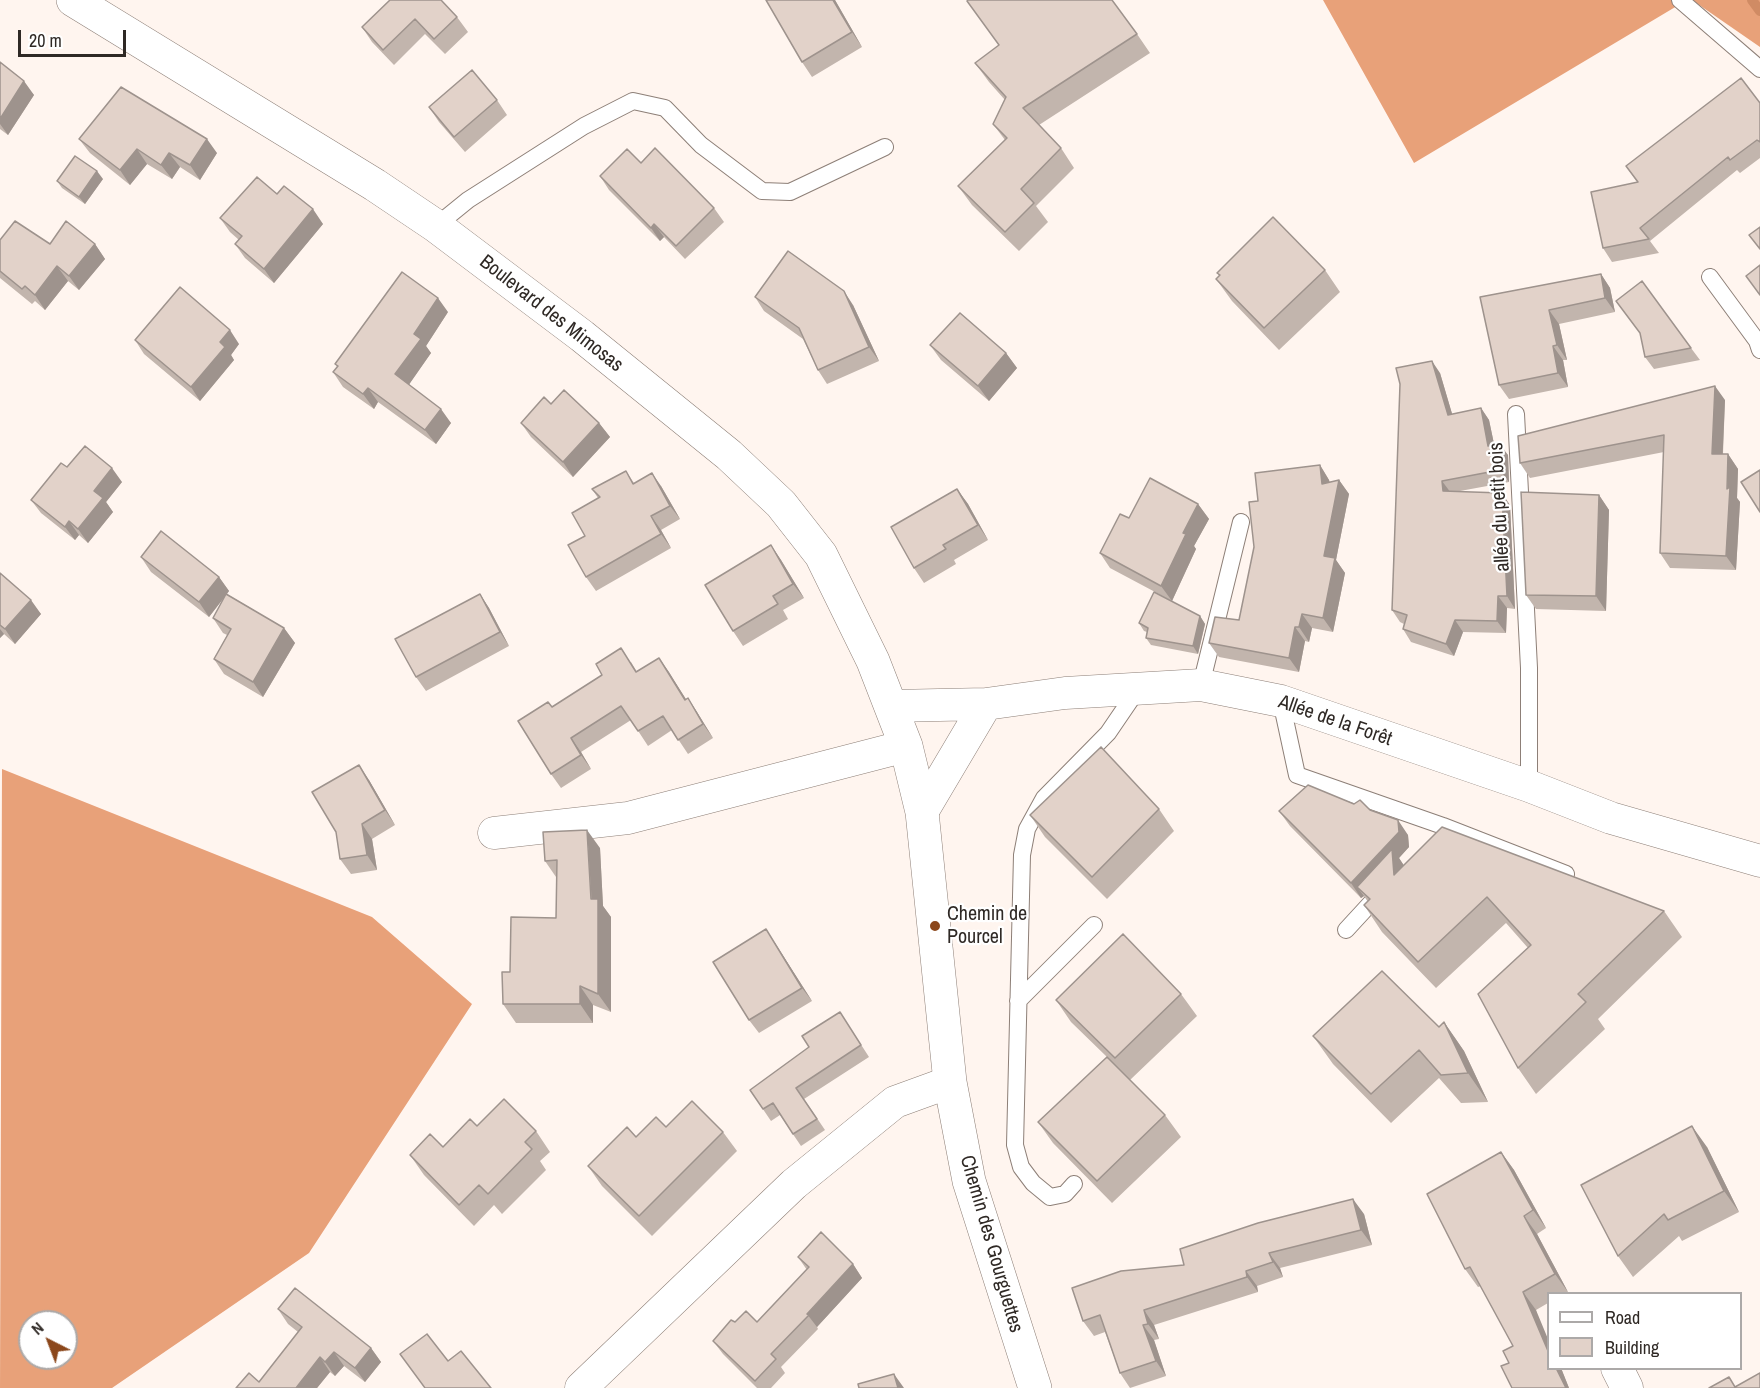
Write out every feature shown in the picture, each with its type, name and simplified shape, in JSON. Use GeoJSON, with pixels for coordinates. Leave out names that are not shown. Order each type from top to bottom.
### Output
{"type":"FeatureCollection","features":[{"type":"Feature","properties":{"kind":"main road","name":"Boulevard des Mimosas"},"geometry":{"type":"LineString","coordinates":[[73,0],[375,185],[436,226],[582,336],[729,455],[781,504],[821,555],[848,605],[892,706],[906,746]]}},
{"type":"Feature","properties":{"kind":"main road","name":"Chemin des Gourguettes"},"geometry":{"type":"LineString","coordinates":[[906,746],[922,812],[950,1082],[969,1181],[1035,1388]]}},
{"type":"Feature","properties":{"kind":"street","name":"Allée de la Forêt"},"geometry":{"type":"LineString","coordinates":[[892,706],[986,704],[1065,693],[1201,686],[1281,701],[1528,786],[1611,818],[1760,861]]}},
{"type":"Feature","properties":{"kind":"street"},"geometry":{"type":"LineString","coordinates":[[922,812],[986,704]]}},
{"type":"Feature","properties":{"kind":"street"},"geometry":{"type":"LineString","coordinates":[[494,833],[628,818],[906,746]]}},
{"type":"Feature","properties":{"kind":"street"},"geometry":{"type":"LineString","coordinates":[[581,1388],[794,1184],[895,1102],[950,1082]]}},
{"type":"Feature","properties":{"kind":"street"},"geometry":{"type":"LineString","coordinates":[[1618,1370],[1627,1388]]}},
{"type":"Feature","properties":{"kind":"lane"},"geometry":{"type":"LineString","coordinates":[[1680,0],[1760,69]]}},
{"type":"Feature","properties":{"kind":"lane"},"geometry":{"type":"LineString","coordinates":[[436,226],[468,200],[584,126],[633,101],[665,108],[701,145],[762,191],[790,192],[885,147]]}},
{"type":"Feature","properties":{"kind":"lane"},"geometry":{"type":"LineString","coordinates":[[1710,277],[1757,341],[1760,350]]}},
{"type":"Feature","properties":{"kind":"lane","name":"allée du petit bois"},"geometry":{"type":"LineString","coordinates":[[1516,414],[1526,598],[1528,786]]}},
{"type":"Feature","properties":{"kind":"lane"},"geometry":{"type":"LineString","coordinates":[[1201,686],[1241,522]]}},
{"type":"Feature","properties":{"kind":"lane"},"geometry":{"type":"LineString","coordinates":[[1074,1184],[1065,1194],[1050,1197],[1033,1184],[1021,1167],[1014,1145],[1022,855],[1027,829],[1044,798],[1108,733],[1138,689]]}},
{"type":"Feature","properties":{"kind":"lane"},"geometry":{"type":"LineString","coordinates":[[1281,701],[1298,776],[1443,826],[1577,879]]}},
{"type":"Feature","properties":{"kind":"lane"},"geometry":{"type":"LineString","coordinates":[[1427,843],[1443,826]]}},
{"type":"Feature","properties":{"kind":"lane"},"geometry":{"type":"LineString","coordinates":[[1346,930],[1395,878]]}},
{"type":"Feature","properties":{"kind":"lane"},"geometry":{"type":"LineString","coordinates":[[1018,1001],[1094,926]]}},
{"type":"Feature","properties":{"kind":"shaded area"},"geometry":{"type":"Polygon","coordinates":[[[1323,0],[1687,0],[1414,163],[1323,0]]]}},
{"type":"Feature","properties":{"kind":"shaded area"},"geometry":{"type":"Polygon","coordinates":[[[1692,0],[1760,0],[1760,47],[1692,0]]]}},
{"type":"Feature","properties":{"kind":"shaded area"},"geometry":{"type":"Polygon","coordinates":[[[2,769],[372,917],[472,1004],[309,1253],[112,1388],[0,1388],[2,769]]]}},
{"type":"Feature","properties":{"kind":"building"},"geometry":{"type":"Polygon","coordinates":[[[390,0],[441,0],[457,17],[434,39],[415,19],[383,50],[362,27],[390,0]]]}},
{"type":"Feature","properties":{"kind":"building"},"geometry":{"type":"Polygon","coordinates":[[[766,0],[833,0],[852,32],[802,62],[766,0]]]}},
{"type":"Feature","properties":{"kind":"building"},"geometry":{"type":"Polygon","coordinates":[[[968,0],[1112,0],[1137,34],[1023,108],[1061,148],[1021,189],[1034,203],[1005,232],[958,186],[1007,138],[993,124],[1006,97],[975,63],[999,45],[968,0]]]}},
{"type":"Feature","properties":{"kind":"building"},"geometry":{"type":"Polygon","coordinates":[[[0,62],[24,81],[0,119],[0,62]]]}},
{"type":"Feature","properties":{"kind":"building"},"geometry":{"type":"Polygon","coordinates":[[[472,70],[497,100],[454,137],[429,107],[472,70]]]}},
{"type":"Feature","properties":{"kind":"building"},"geometry":{"type":"Polygon","coordinates":[[[1741,78],[1760,103],[1760,142],[1757,140],[1730,160],[1728,157],[1640,228],[1649,239],[1603,248],[1591,192],[1638,182],[1626,166],[1741,78]]]}},
{"type":"Feature","properties":{"kind":"building"},"geometry":{"type":"Polygon","coordinates":[[[121,87],[207,139],[190,165],[169,153],[161,165],[137,149],[120,170],[79,139],[121,87]]]}},
{"type":"Feature","properties":{"kind":"building"},"geometry":{"type":"Polygon","coordinates":[[[655,148],[714,208],[676,246],[654,224],[651,228],[600,176],[627,149],[641,163],[655,148]]]}},
{"type":"Feature","properties":{"kind":"building"},"geometry":{"type":"Polygon","coordinates":[[[75,156],[97,171],[79,197],[57,181],[75,156]]]}},
{"type":"Feature","properties":{"kind":"building"},"geometry":{"type":"Polygon","coordinates":[[[257,177],[277,194],[284,186],[313,209],[264,269],[235,244],[242,236],[220,218],[257,177]]]}},
{"type":"Feature","properties":{"kind":"building"},"geometry":{"type":"Polygon","coordinates":[[[1273,217],[1325,270],[1264,328],[1216,279],[1220,275],[1217,273],[1273,217]]]}},
{"type":"Feature","properties":{"kind":"building"},"geometry":{"type":"Polygon","coordinates":[[[15,221],[50,244],[66,221],[95,244],[69,276],[57,266],[35,295],[25,286],[22,289],[0,271],[0,240],[15,221]]]}},
{"type":"Feature","properties":{"kind":"building"},"geometry":{"type":"Polygon","coordinates":[[[1760,227],[1760,249],[1749,235],[1760,227]]]}},
{"type":"Feature","properties":{"kind":"building"},"geometry":{"type":"Polygon","coordinates":[[[788,251],[844,291],[869,347],[818,370],[799,328],[755,297],[788,251]]]}},
{"type":"Feature","properties":{"kind":"building"},"geometry":{"type":"Polygon","coordinates":[[[1760,265],[1760,295],[1746,276],[1760,265]]]}},
{"type":"Feature","properties":{"kind":"building"},"geometry":{"type":"Polygon","coordinates":[[[402,272],[438,298],[414,334],[421,339],[395,374],[441,409],[425,430],[368,388],[363,394],[333,372],[338,366],[335,364],[402,272]]]}},
{"type":"Feature","properties":{"kind":"building"},"geometry":{"type":"Polygon","coordinates":[[[1601,274],[1605,298],[1549,310],[1557,345],[1553,346],[1558,373],[1499,385],[1480,297],[1601,274]]]}},
{"type":"Feature","properties":{"kind":"building"},"geometry":{"type":"Polygon","coordinates":[[[1642,281],[1691,348],[1645,357],[1640,333],[1616,301],[1642,281]]]}},
{"type":"Feature","properties":{"kind":"building"},"geometry":{"type":"Polygon","coordinates":[[[180,287],[230,330],[220,342],[225,347],[191,387],[135,340],[180,287]]]}},
{"type":"Feature","properties":{"kind":"building"},"geometry":{"type":"Polygon","coordinates":[[[960,313],[1006,353],[978,386],[930,345],[960,313]]]}},
{"type":"Feature","properties":{"kind":"building"},"geometry":{"type":"Polygon","coordinates":[[[1432,361],[1448,415],[1481,408],[1488,446],[1499,443],[1500,470],[1442,481],[1443,491],[1502,493],[1507,596],[1498,596],[1497,621],[1455,620],[1446,644],[1403,629],[1407,615],[1392,610],[1400,384],[1396,368],[1432,361]]]}},
{"type":"Feature","properties":{"kind":"building"},"geometry":{"type":"Polygon","coordinates":[[[1715,386],[1712,454],[1728,454],[1727,489],[1730,487],[1726,556],[1660,553],[1664,435],[1520,463],[1518,436],[1715,386]]]}},
{"type":"Feature","properties":{"kind":"building"},"geometry":{"type":"Polygon","coordinates":[[[564,390],[599,423],[563,462],[521,423],[544,397],[551,404],[564,390]]]}},
{"type":"Feature","properties":{"kind":"building"},"geometry":{"type":"Polygon","coordinates":[[[85,446],[112,468],[94,491],[103,498],[78,529],[69,521],[65,527],[31,500],[61,463],[67,467],[85,446]]]}},
{"type":"Feature","properties":{"kind":"building"},"geometry":{"type":"Polygon","coordinates":[[[1320,465],[1322,484],[1339,480],[1324,556],[1335,558],[1323,618],[1302,614],[1299,627],[1295,627],[1289,658],[1209,643],[1215,617],[1239,620],[1254,547],[1249,502],[1258,501],[1255,473],[1320,465]]]}},
{"type":"Feature","properties":{"kind":"building"},"geometry":{"type":"Polygon","coordinates":[[[1760,470],[1760,512],[1741,482],[1760,470]]]}},
{"type":"Feature","properties":{"kind":"building"},"geometry":{"type":"Polygon","coordinates":[[[626,471],[633,484],[652,473],[670,506],[651,516],[661,534],[586,577],[568,545],[585,536],[572,513],[600,497],[592,489],[626,471]]]}},
{"type":"Feature","properties":{"kind":"building"},"geometry":{"type":"Polygon","coordinates":[[[1150,478],[1198,504],[1161,586],[1100,553],[1120,514],[1129,518],[1150,478]]]}},
{"type":"Feature","properties":{"kind":"building"},"geometry":{"type":"Polygon","coordinates":[[[957,489],[978,525],[943,545],[946,549],[914,568],[891,527],[957,489]]]}},
{"type":"Feature","properties":{"kind":"building"},"geometry":{"type":"Polygon","coordinates":[[[1521,492],[1599,495],[1596,596],[1526,595],[1521,492]]]}},
{"type":"Feature","properties":{"kind":"building"},"geometry":{"type":"Polygon","coordinates":[[[161,531],[219,577],[199,602],[141,557],[161,531]]]}},
{"type":"Feature","properties":{"kind":"building"},"geometry":{"type":"Polygon","coordinates":[[[771,545],[793,584],[773,596],[778,604],[733,631],[705,585],[771,545]]]}},
{"type":"Feature","properties":{"kind":"building"},"geometry":{"type":"Polygon","coordinates":[[[0,573],[31,600],[5,629],[0,625],[0,573]]]}},
{"type":"Feature","properties":{"kind":"building"},"geometry":{"type":"Polygon","coordinates":[[[1154,592],[1200,616],[1193,646],[1146,638],[1148,628],[1139,623],[1154,592]]]}},
{"type":"Feature","properties":{"kind":"building"},"geometry":{"type":"Polygon","coordinates":[[[226,594],[284,628],[253,682],[214,659],[231,629],[213,618],[226,594]]]}},
{"type":"Feature","properties":{"kind":"building"},"geometry":{"type":"Polygon","coordinates":[[[480,594],[500,632],[416,677],[395,639],[480,594]]]}},
{"type":"Feature","properties":{"kind":"building"},"geometry":{"type":"Polygon","coordinates":[[[621,648],[636,672],[659,658],[685,700],[688,698],[703,724],[678,740],[663,716],[638,731],[621,706],[571,738],[581,755],[551,774],[518,721],[548,702],[552,707],[602,675],[596,664],[621,648]]]}},
{"type":"Feature","properties":{"kind":"building"},"geometry":{"type":"Polygon","coordinates":[[[1101,747],[1159,809],[1092,877],[1030,815],[1101,747]]]}},
{"type":"Feature","properties":{"kind":"building"},"geometry":{"type":"Polygon","coordinates":[[[359,765],[385,810],[362,824],[367,855],[340,859],[336,832],[312,792],[359,765]]]}},
{"type":"Feature","properties":{"kind":"building"},"geometry":{"type":"Polygon","coordinates":[[[1308,785],[1354,804],[1360,800],[1370,810],[1398,820],[1399,832],[1351,883],[1279,811],[1308,785]]]}},
{"type":"Feature","properties":{"kind":"building"},"geometry":{"type":"Polygon","coordinates":[[[1442,827],[1664,911],[1578,994],[1586,1002],[1518,1068],[1478,994],[1531,945],[1487,897],[1418,962],[1364,905],[1370,899],[1357,887],[1392,849],[1394,875],[1442,827]]]}},
{"type":"Feature","properties":{"kind":"building"},"geometry":{"type":"Polygon","coordinates":[[[587,830],[591,899],[598,899],[598,994],[580,986],[580,1004],[503,1004],[502,972],[510,972],[511,917],[556,918],[557,860],[545,861],[543,832],[587,830]]]}},
{"type":"Feature","properties":{"kind":"building"},"geometry":{"type":"Polygon","coordinates":[[[766,929],[802,988],[749,1020],[713,962],[766,929]]]}},
{"type":"Feature","properties":{"kind":"building"},"geometry":{"type":"Polygon","coordinates":[[[1123,934],[1181,994],[1115,1058],[1056,1000],[1123,934]]]}},
{"type":"Feature","properties":{"kind":"building"},"geometry":{"type":"Polygon","coordinates":[[[1382,971],[1439,1027],[1444,1022],[1468,1073],[1441,1075],[1419,1050],[1371,1094],[1313,1036],[1382,971]]]}},
{"type":"Feature","properties":{"kind":"building"},"geometry":{"type":"Polygon","coordinates":[[[840,1012],[861,1045],[796,1088],[817,1119],[793,1134],[773,1103],[763,1109],[750,1090],[809,1047],[802,1036],[840,1012]]]}},
{"type":"Feature","properties":{"kind":"building"},"geometry":{"type":"Polygon","coordinates":[[[1107,1057],[1165,1115],[1097,1181],[1038,1122],[1107,1057]]]}},
{"type":"Feature","properties":{"kind":"building"},"geometry":{"type":"Polygon","coordinates":[[[504,1099],[536,1131],[525,1142],[532,1149],[488,1194],[479,1185],[459,1205],[410,1155],[430,1134],[443,1147],[470,1119],[477,1126],[504,1099]]]}},
{"type":"Feature","properties":{"kind":"building"},"geometry":{"type":"Polygon","coordinates":[[[692,1101],[723,1132],[639,1216],[588,1166],[627,1127],[636,1137],[656,1117],[666,1127],[692,1101]]]}},
{"type":"Feature","properties":{"kind":"building"},"geometry":{"type":"Polygon","coordinates":[[[1692,1126],[1724,1191],[1668,1220],[1664,1214],[1618,1256],[1581,1185],[1692,1126]]]}},
{"type":"Feature","properties":{"kind":"building"},"geometry":{"type":"Polygon","coordinates":[[[1501,1152],[1533,1210],[1524,1216],[1555,1274],[1523,1292],[1547,1349],[1547,1370],[1557,1370],[1566,1388],[1512,1388],[1501,1366],[1509,1363],[1503,1351],[1513,1346],[1470,1267],[1465,1269],[1427,1194],[1501,1152]]]}},
{"type":"Feature","properties":{"kind":"building"},"geometry":{"type":"Polygon","coordinates":[[[1353,1199],[1361,1230],[1269,1253],[1273,1262],[1246,1271],[1247,1277],[1144,1310],[1148,1324],[1143,1325],[1156,1361],[1120,1373],[1100,1315],[1083,1321],[1072,1288],[1121,1271],[1184,1265],[1180,1249],[1258,1223],[1353,1199]]]}},
{"type":"Feature","properties":{"kind":"building"},"geometry":{"type":"Polygon","coordinates":[[[821,1232],[853,1264],[807,1314],[809,1315],[771,1354],[776,1359],[755,1381],[713,1341],[731,1320],[735,1322],[746,1311],[757,1322],[809,1267],[798,1257],[821,1232]]]}},
{"type":"Feature","properties":{"kind":"building"},"geometry":{"type":"Polygon","coordinates":[[[295,1288],[371,1348],[355,1368],[334,1352],[325,1362],[320,1357],[296,1388],[236,1388],[249,1373],[259,1382],[302,1327],[278,1309],[295,1288]]]}},
{"type":"Feature","properties":{"kind":"building"},"geometry":{"type":"Polygon","coordinates":[[[427,1334],[448,1361],[461,1351],[491,1388],[425,1388],[400,1354],[427,1334]]]}},
{"type":"Feature","properties":{"kind":"building"},"geometry":{"type":"Polygon","coordinates":[[[1760,1373],[1760,1388],[1709,1388],[1729,1377],[1735,1387],[1760,1373]]]}},
{"type":"Feature","properties":{"kind":"building"},"geometry":{"type":"Polygon","coordinates":[[[894,1374],[898,1388],[859,1388],[858,1384],[894,1374]]]}},
{"type":"Feature","properties":{"kind":"waterway"},"geometry":{"type":"LineString","coordinates":[[1752,0],[1760,11]]}},
{"type":"Feature","properties":{"kind":"place","name":"Chemin de Pourcel"},"geometry":{"type":"Point","coordinates":[935,926]}}]}
